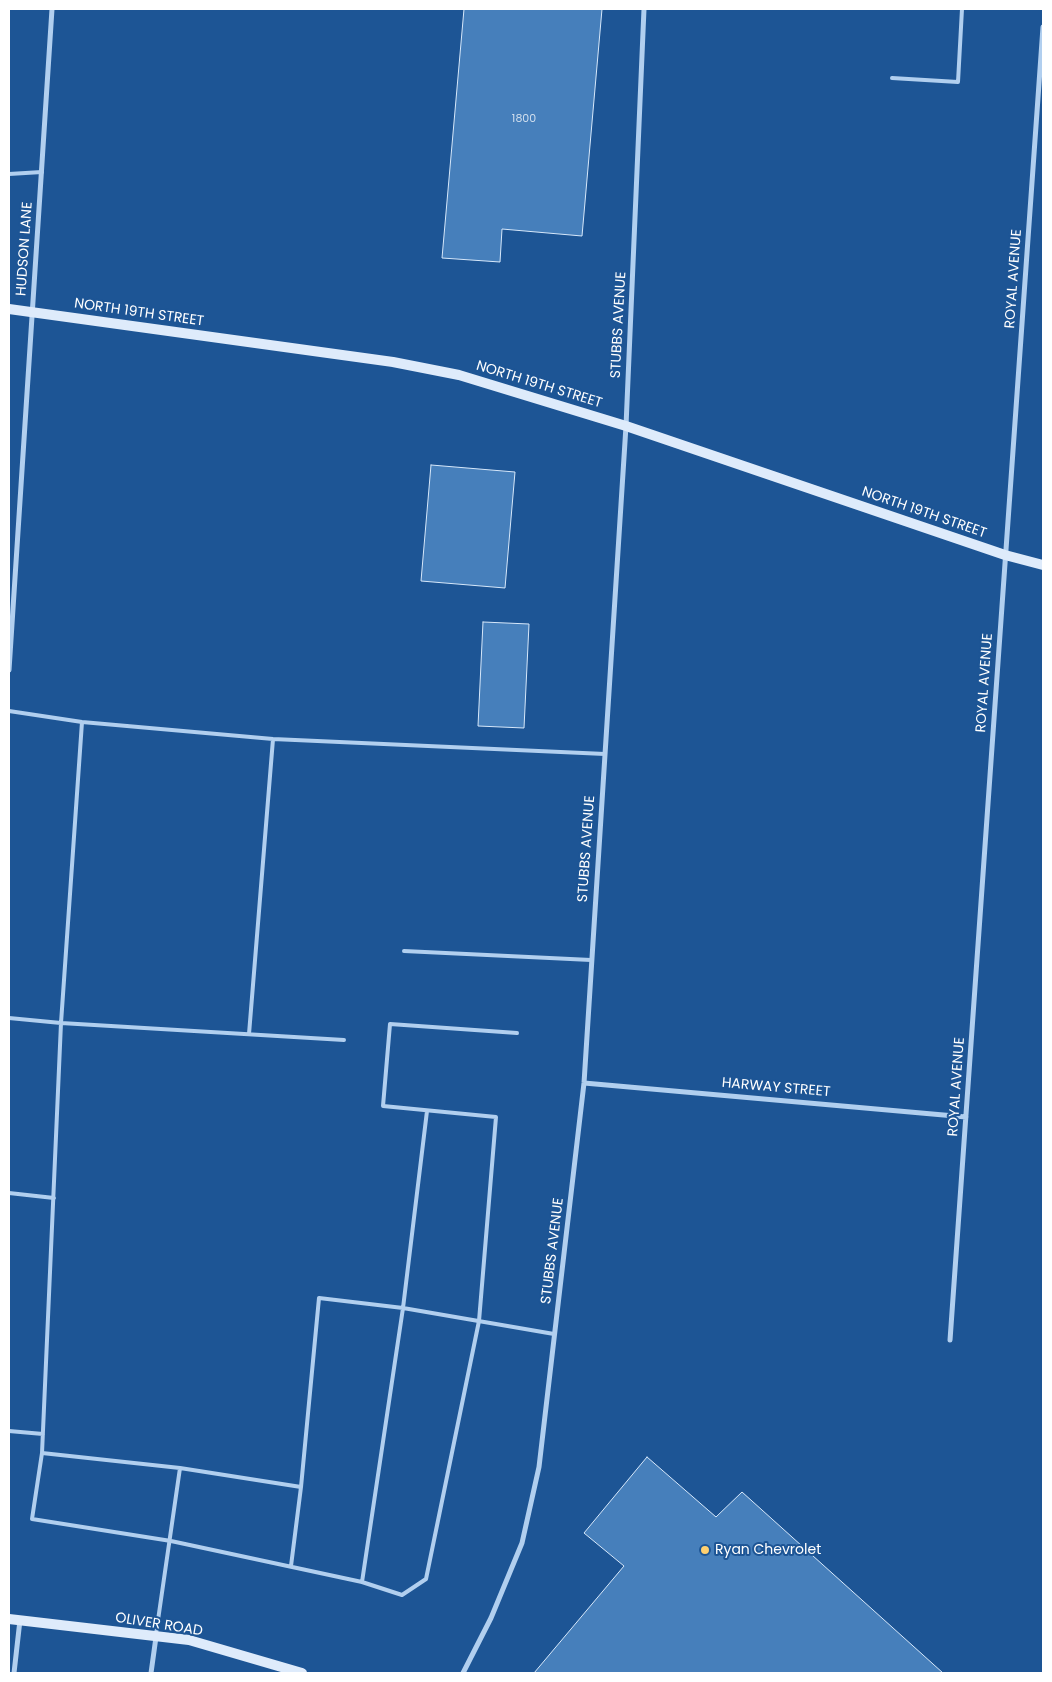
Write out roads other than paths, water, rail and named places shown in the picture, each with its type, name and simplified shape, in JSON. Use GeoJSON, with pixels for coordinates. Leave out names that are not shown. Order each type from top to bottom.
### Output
{"type":"FeatureCollection","features":[{"type":"Feature","properties":{"kind":"street","name":"HUDSON LANE"},"geometry":{"type":"LineString","coordinates":[[9,670],[52,9]]}},
{"type":"Feature","properties":{"kind":"street","name":"STUBBS AVENUE"},"geometry":{"type":"LineString","coordinates":[[463,1673],[491,1618],[522,1543],[539,1467],[584,1083],[626,426],[644,9]]}},
{"type":"Feature","properties":{"kind":"street","name":"ROYAL AVENUE"},"geometry":{"type":"LineString","coordinates":[[950,1340],[1043,27]]}},
{"type":"Feature","properties":{"kind":"street","name":"NORTH 19TH STREET"},"geometry":{"type":"LineString","coordinates":[[9,309],[393,362],[459,375],[626,426],[1006,555],[1043,565]]}},
{"type":"Feature","properties":{"kind":"street","name":"HARWAY STREET"},"geometry":{"type":"LineString","coordinates":[[584,1083],[966,1117]]}},
{"type":"Feature","properties":{"kind":"street","name":"OLIVER ROAD"},"geometry":{"type":"LineString","coordinates":[[9,1619],[189,1640],[302,1673]]}},
{"type":"Feature","properties":{"kind":"street"},"geometry":{"type":"LineString","coordinates":[[14,1673],[20,1620]]}},
{"type":"Feature","properties":{"kind":"street"},"geometry":{"type":"LineString","coordinates":[[151,1673],[156,1636]]}},
{"type":"Feature","properties":{"kind":"lane"},"geometry":{"type":"LineString","coordinates":[[892,78],[958,82],[962,9]]}},
{"type":"Feature","properties":{"kind":"lane"},"geometry":{"type":"LineString","coordinates":[[9,174],[42,172]]}},
{"type":"Feature","properties":{"kind":"lane"},"geometry":{"type":"LineString","coordinates":[[9,711],[82,722],[273,739],[605,754]]}},
{"type":"Feature","properties":{"kind":"lane"},"geometry":{"type":"LineString","coordinates":[[82,722],[61,1022],[42,1453],[32,1519],[171,1541],[362,1582],[402,1595],[426,1579],[479,1321],[496,1118],[383,1106],[390,1024],[517,1033]]}},
{"type":"Feature","properties":{"kind":"lane"},"geometry":{"type":"LineString","coordinates":[[249,1034],[273,739]]}},
{"type":"Feature","properties":{"kind":"lane"},"geometry":{"type":"LineString","coordinates":[[404,951],[591,960]]}},
{"type":"Feature","properties":{"kind":"lane"},"geometry":{"type":"LineString","coordinates":[[9,1018],[344,1040]]}},
{"type":"Feature","properties":{"kind":"lane"},"geometry":{"type":"LineString","coordinates":[[362,1582],[404,1308],[427,1110]]}},
{"type":"Feature","properties":{"kind":"lane"},"geometry":{"type":"LineString","coordinates":[[9,1193],[54,1198]]}},
{"type":"Feature","properties":{"kind":"lane"},"geometry":{"type":"LineString","coordinates":[[291,1566],[301,1486],[319,1298],[404,1308],[554,1334]]}},
{"type":"Feature","properties":{"kind":"lane"},"geometry":{"type":"LineString","coordinates":[[9,1431],[43,1434]]}},
{"type":"Feature","properties":{"kind":"lane"},"geometry":{"type":"LineString","coordinates":[[42,1453],[180,1468],[301,1486]]}},
{"type":"Feature","properties":{"kind":"lane"},"geometry":{"type":"LineString","coordinates":[[156,1636],[180,1468]]}},
{"type":"Feature","properties":{"kind":"place","name":"Ryan Chevrolet"},"geometry":{"type":"Point","coordinates":[705,1550]}}]}
